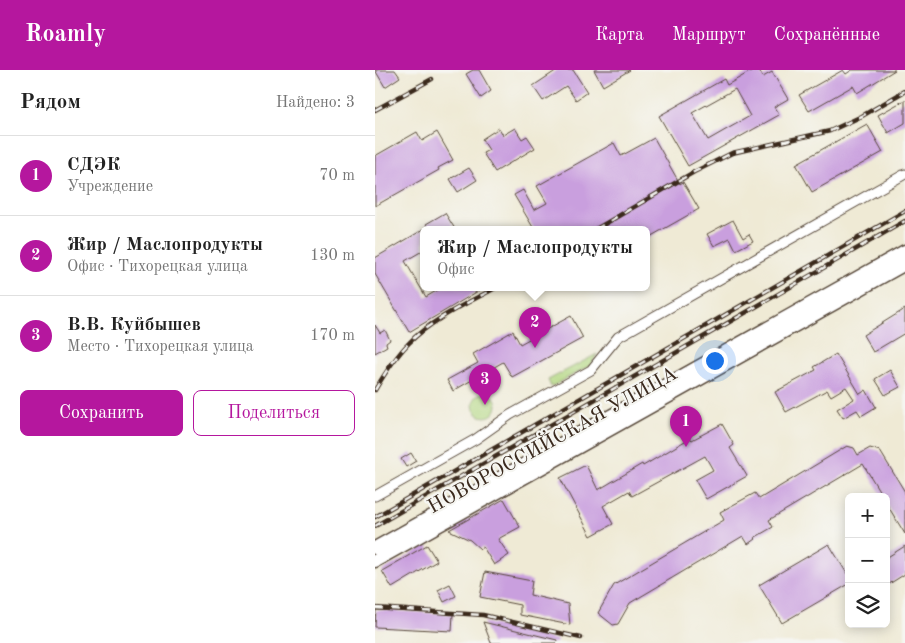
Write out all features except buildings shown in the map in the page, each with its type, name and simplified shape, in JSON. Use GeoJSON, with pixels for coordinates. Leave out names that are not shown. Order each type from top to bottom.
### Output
{"type":"FeatureCollection","features":[{"type":"Feature","properties":{"kind":"main road","name":"НОВОРОССИЙСКАЯ УЛИЦА"},"geometry":{"type":"LineString","coordinates":[[375,548],[905,252]]}},
{"type":"Feature","properties":{"kind":"main road","name":"НОВОРОССИЙСКАЯ УЛИЦА"},"geometry":{"type":"LineString","coordinates":[[375,561],[905,264]]}},
{"type":"Feature","properties":{"kind":"street"},"geometry":{"type":"LineString","coordinates":[[375,496],[475,438],[510,415],[591,370],[619,337],[905,174]]}},
{"type":"Feature","properties":{"kind":"green space"},"geometry":{"type":"Polygon","coordinates":[[[597,354],[591,365],[551,387],[548,380],[597,354]]]}},
{"type":"Feature","properties":{"kind":"green space"},"geometry":{"type":"Polygon","coordinates":[[[485,393],[493,397],[497,405],[493,413],[485,417],[477,413],[473,405],[477,397],[485,393]]]}},
{"type":"Feature","properties":{"kind":"railway"},"geometry":{"type":"LineString","coordinates":[[375,110],[432,79]]}},
{"type":"Feature","properties":{"kind":"railway"},"geometry":{"type":"LineString","coordinates":[[601,226],[694,172],[732,153],[830,131],[862,116],[905,91]]}},
{"type":"Feature","properties":{"kind":"railway"},"geometry":{"type":"LineString","coordinates":[[375,517],[905,211]]}},
{"type":"Feature","properties":{"kind":"railway"},"geometry":{"type":"LineString","coordinates":[[375,526],[905,221]]}},
{"type":"Feature","properties":{"kind":"railway"},"geometry":{"type":"LineString","coordinates":[[375,390],[386,371],[418,334],[451,312],[490,291]]}},
{"type":"Feature","properties":{"kind":"railway"},"geometry":{"type":"LineString","coordinates":[[375,608],[483,615],[581,638]]}},
{"type":"Feature","properties":{"kind":"place","name":"Жир / Маслопродукты"},"geometry":{"type":"Point","coordinates":[535,348]}},
{"type":"Feature","properties":{"kind":"place","name":"В.В. Куйбышев"},"geometry":{"type":"Point","coordinates":[485,405]}},
{"type":"Feature","properties":{"kind":"place","name":"СДЭК"},"geometry":{"type":"Point","coordinates":[686,447]}}]}
